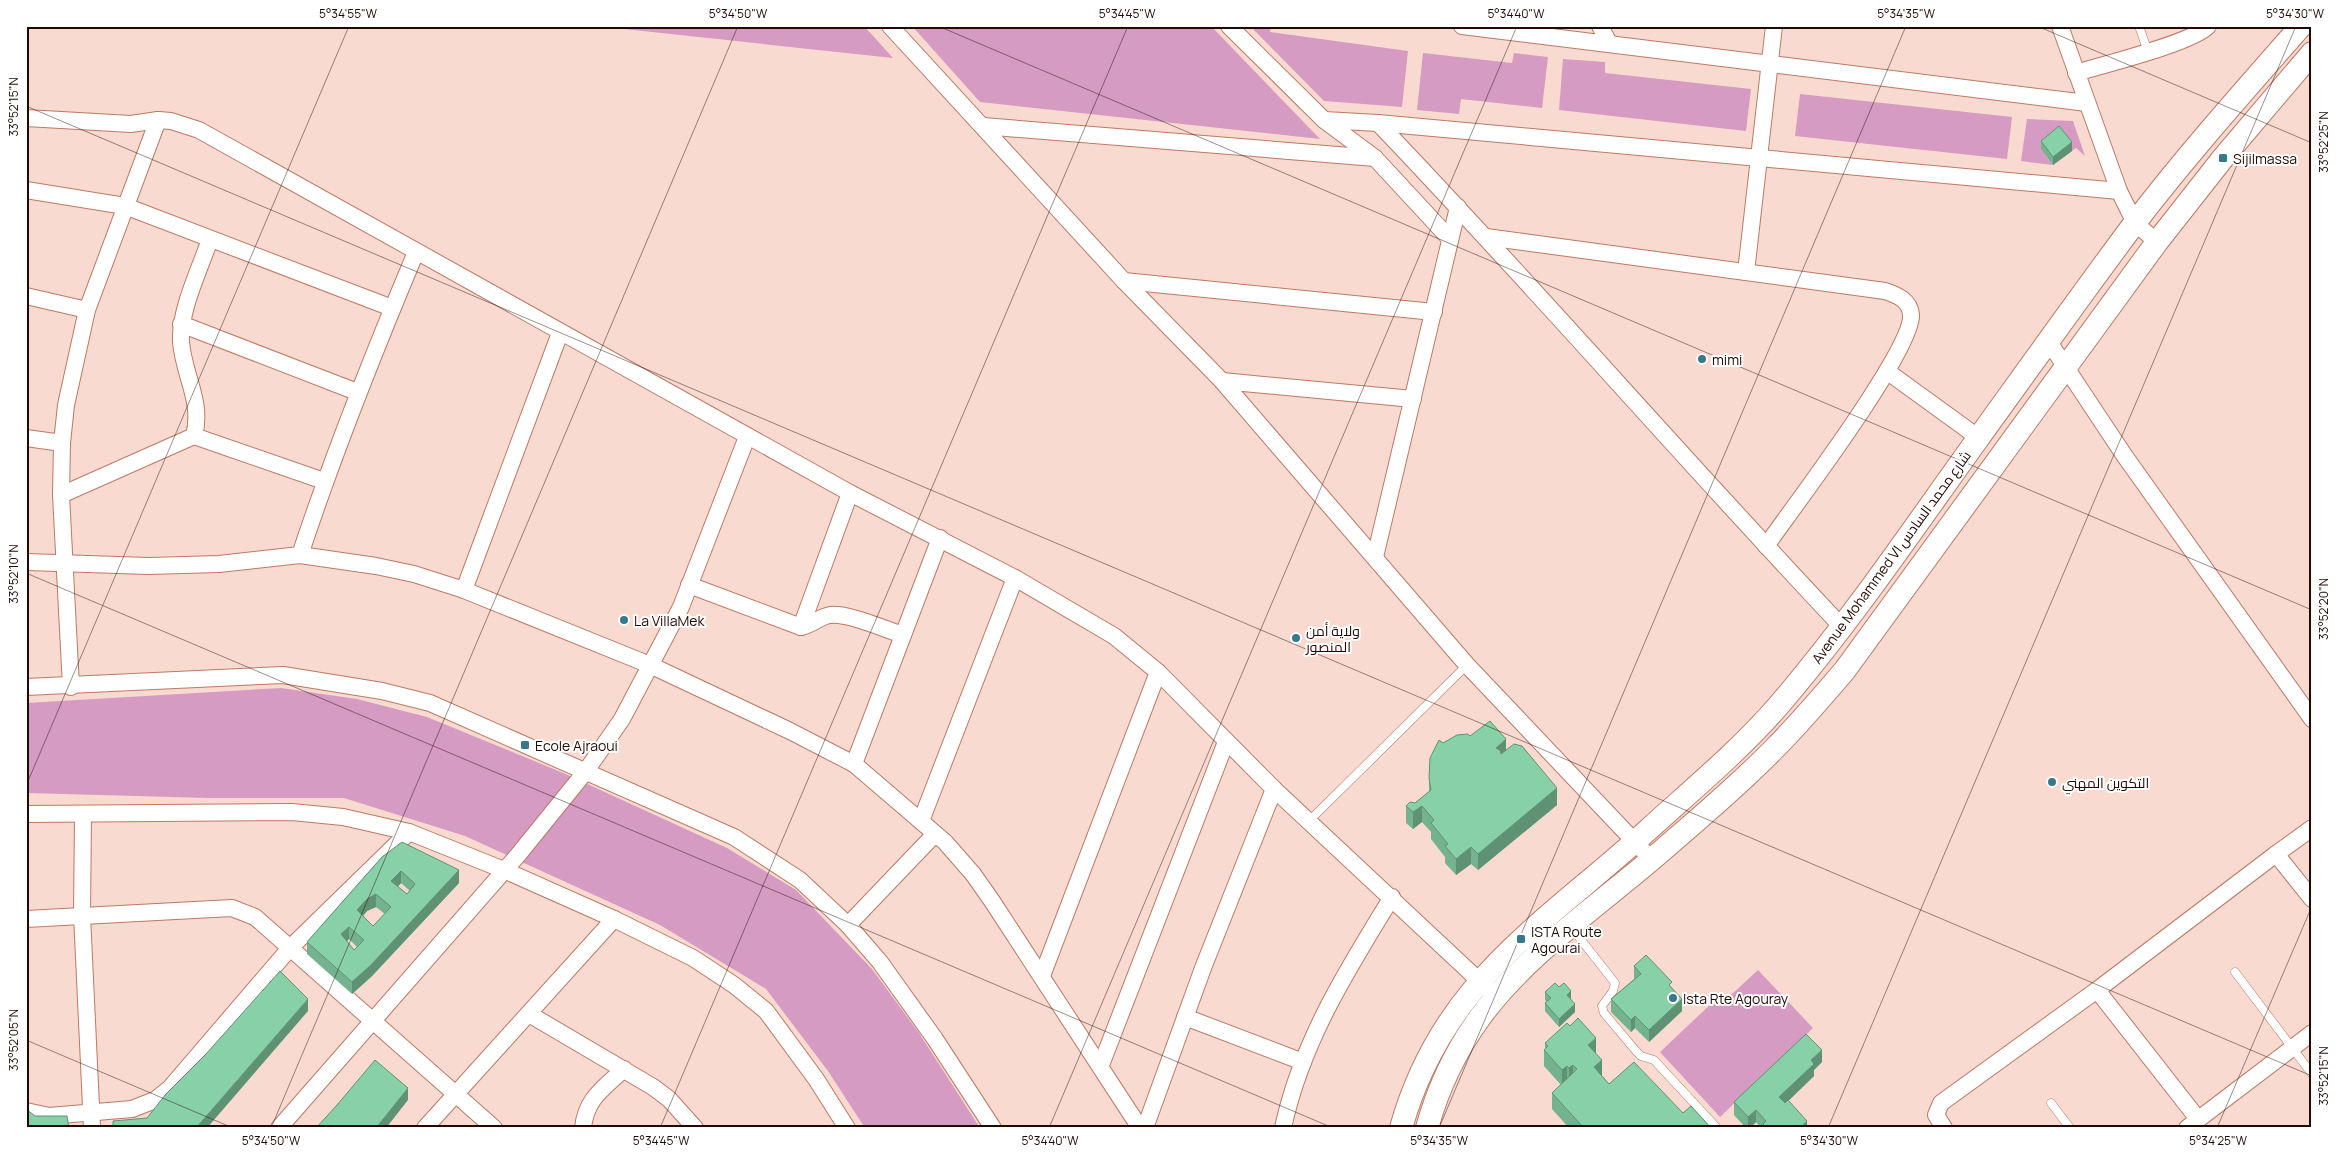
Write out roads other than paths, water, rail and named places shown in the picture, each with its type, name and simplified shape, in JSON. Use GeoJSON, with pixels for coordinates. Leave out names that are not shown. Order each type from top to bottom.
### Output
{"type":"FeatureCollection","features":[{"type":"Feature","properties":{"kind":"main road","name":"Avenue Mohammed VI شارع محمد السادس"},"geometry":{"type":"LineString","coordinates":[[1401,1128],[1422,1068],[1456,1008],[1479,981],[1532,929],[1635,842],[1726,758],[1776,708],[1842,628],[2135,223],[2200,142],[2298,30]]}},
{"type":"Feature","properties":{"kind":"main road","name":"Avenue Mohammed VI شارع محمد السادس"},"geometry":{"type":"LineString","coordinates":[[1427,1128],[1434,1101],[1451,1065],[1482,1015],[1517,976],[1571,927],[1652,860],[1774,750],[1845,670],[2157,242],[2223,158],[2312,54]]}},
{"type":"Feature","properties":{"kind":"street"},"geometry":{"type":"LineString","coordinates":[[890,26],[1124,281],[1222,381],[1467,664],[1652,860]]}},
{"type":"Feature","properties":{"kind":"street"},"geometry":{"type":"LineString","coordinates":[[1229,26],[1324,120],[1375,158],[1450,239]]}},
{"type":"Feature","properties":{"kind":"street"},"geometry":{"type":"LineString","coordinates":[[1462,26],[1547,31],[1609,43],[1769,65],[2087,103]]}},
{"type":"Feature","properties":{"kind":"street"},"geometry":{"type":"LineString","coordinates":[[1600,26],[1609,43]]}},
{"type":"Feature","properties":{"kind":"street"},"geometry":{"type":"LineString","coordinates":[[1746,272],[1774,26]]}},
{"type":"Feature","properties":{"kind":"street"},"geometry":{"type":"LineString","coordinates":[[2060,26],[2119,191],[2135,223],[2157,242]]}},
{"type":"Feature","properties":{"kind":"street"},"geometry":{"type":"LineString","coordinates":[[2076,73],[2148,52],[2181,40],[2208,26]]}},
{"type":"Feature","properties":{"kind":"street"},"geometry":{"type":"LineString","coordinates":[[2298,30],[2312,54]]}},
{"type":"Feature","properties":{"kind":"street"},"geometry":{"type":"LineString","coordinates":[[26,118],[131,124],[158,120],[177,122],[199,130],[747,437],[850,493],[1015,578],[1114,636],[1158,672],[1274,789],[1310,820],[1498,997]]}},
{"type":"Feature","properties":{"kind":"street"},"geometry":{"type":"LineString","coordinates":[[70,687],[66,564],[61,495],[62,443],[66,405],[87,310],[158,120]]}},
{"type":"Feature","properties":{"kind":"street"},"geometry":{"type":"LineString","coordinates":[[1324,120],[1378,123],[2119,191]]}},
{"type":"Feature","properties":{"kind":"street"},"geometry":{"type":"LineString","coordinates":[[1378,123],[1486,237],[1842,628]]}},
{"type":"Feature","properties":{"kind":"street"},"geometry":{"type":"LineString","coordinates":[[983,126],[1375,158]]}},
{"type":"Feature","properties":{"kind":"street"},"geometry":{"type":"LineString","coordinates":[[26,190],[125,206],[392,308]]}},
{"type":"Feature","properties":{"kind":"street"},"geometry":{"type":"LineString","coordinates":[[1375,557],[1458,207]]}},
{"type":"Feature","properties":{"kind":"street"},"geometry":{"type":"LineString","coordinates":[[1486,237],[1885,291],[1900,296],[1908,306],[1911,316],[1907,332],[1888,372],[1766,546]]}},
{"type":"Feature","properties":{"kind":"street"},"geometry":{"type":"LineString","coordinates":[[194,436],[198,414],[184,361],[181,324],[210,239]]}},
{"type":"Feature","properties":{"kind":"street"},"geometry":{"type":"LineString","coordinates":[[300,555],[324,481],[357,392],[416,252]]}},
{"type":"Feature","properties":{"kind":"street"},"geometry":{"type":"LineString","coordinates":[[1124,281],[1434,312]]}},
{"type":"Feature","properties":{"kind":"street"},"geometry":{"type":"LineString","coordinates":[[26,296],[87,310]]}},
{"type":"Feature","properties":{"kind":"street"},"geometry":{"type":"LineString","coordinates":[[181,324],[357,392]]}},
{"type":"Feature","properties":{"kind":"street"},"geometry":{"type":"LineString","coordinates":[[464,590],[560,333]]}},
{"type":"Feature","properties":{"kind":"street"},"geometry":{"type":"LineString","coordinates":[[2048,342],[2312,719]]}},
{"type":"Feature","properties":{"kind":"street"},"geometry":{"type":"LineString","coordinates":[[1888,372],[1979,438]]}},
{"type":"Feature","properties":{"kind":"street"},"geometry":{"type":"LineString","coordinates":[[1222,381],[1413,399]]}},
{"type":"Feature","properties":{"kind":"street"},"geometry":{"type":"LineString","coordinates":[[61,495],[194,436],[324,481]]}},
{"type":"Feature","properties":{"kind":"street"},"geometry":{"type":"LineString","coordinates":[[279,1128],[374,1022],[504,870],[586,771],[622,719],[681,607],[747,437]]}},
{"type":"Feature","properties":{"kind":"street"},"geometry":{"type":"LineString","coordinates":[[26,438],[62,443]]}},
{"type":"Feature","properties":{"kind":"street"},"geometry":{"type":"LineString","coordinates":[[801,627],[850,493]]}},
{"type":"Feature","properties":{"kind":"street"},"geometry":{"type":"LineString","coordinates":[[854,764],[940,538]]}},
{"type":"Feature","properties":{"kind":"street"},"geometry":{"type":"LineString","coordinates":[[26,562],[149,566],[269,560],[300,555],[386,568],[464,590],[650,665],[757,714],[854,764],[921,821],[973,874],[1101,1065],[1140,1128]]}},
{"type":"Feature","properties":{"kind":"street"},"geometry":{"type":"LineString","coordinates":[[921,821],[1015,578]]}},
{"type":"Feature","properties":{"kind":"street"},"geometry":{"type":"LineString","coordinates":[[689,585],[801,627],[811,625],[820,618],[840,616],[903,636]]}},
{"type":"Feature","properties":{"kind":"street"},"geometry":{"type":"LineString","coordinates":[[1042,976],[1158,672]]}},
{"type":"Feature","properties":{"kind":"street"},"geometry":{"type":"LineString","coordinates":[[26,687],[70,687],[283,676],[331,681],[382,691],[430,704],[734,837],[800,880],[848,925],[880,962],[935,1039],[993,1128]]}},
{"type":"Feature","properties":{"kind":"street"},"geometry":{"type":"LineString","coordinates":[[1101,1065],[1226,742]]}},
{"type":"Feature","properties":{"kind":"street"},"geometry":{"type":"LineString","coordinates":[[1145,1128],[1185,1017],[1274,789]]}},
{"type":"Feature","properties":{"kind":"street"},"geometry":{"type":"LineString","coordinates":[[26,814],[292,812],[343,817],[409,832],[504,870],[614,919],[693,958],[734,985],[766,1011],[816,1079],[846,1128]]}},
{"type":"Feature","properties":{"kind":"street"},"geometry":{"type":"LineString","coordinates":[[83,815],[82,915],[92,1128]]}},
{"type":"Feature","properties":{"kind":"street"},"geometry":{"type":"LineString","coordinates":[[1944,1128],[1936,1115],[1941,1103],[2097,990],[2312,828]]}},
{"type":"Feature","properties":{"kind":"street"},"geometry":{"type":"LineString","coordinates":[[26,1111],[48,1116],[132,1109],[155,1100],[170,1088],[290,948],[409,832]]}},
{"type":"Feature","properties":{"kind":"street"},"geometry":{"type":"LineString","coordinates":[[848,925],[935,834]]}},
{"type":"Feature","properties":{"kind":"street"},"geometry":{"type":"LineString","coordinates":[[2276,854],[2312,899]]}},
{"type":"Feature","properties":{"kind":"street"},"geometry":{"type":"LineString","coordinates":[[1283,1128],[1303,1062],[1328,1003],[1392,897]]}},
{"type":"Feature","properties":{"kind":"street"},"geometry":{"type":"LineString","coordinates":[[26,919],[232,908],[255,917],[494,1128]]}},
{"type":"Feature","properties":{"kind":"street"},"geometry":{"type":"LineString","coordinates":[[425,1128],[614,919]]}},
{"type":"Feature","properties":{"kind":"street"},"geometry":{"type":"LineString","coordinates":[[2097,990],[2193,1124],[2312,1034]]}},
{"type":"Feature","properties":{"kind":"street"},"geometry":{"type":"LineString","coordinates":[[530,1014],[624,1069],[669,1099],[695,1128]]}},
{"type":"Feature","properties":{"kind":"street"},"geometry":{"type":"LineString","coordinates":[[1185,1017],[1303,1062]]}},
{"type":"Feature","properties":{"kind":"street"},"geometry":{"type":"LineString","coordinates":[[584,1128],[585,1114],[590,1102],[624,1069]]}},
{"type":"Feature","properties":{"kind":"lane"},"geometry":{"type":"LineString","coordinates":[[2139,26],[2148,52]]}},
{"type":"Feature","properties":{"kind":"lane"},"geometry":{"type":"LineString","coordinates":[[1310,820],[1467,664]]}},
{"type":"Feature","properties":{"kind":"lane"},"geometry":{"type":"LineString","coordinates":[[1571,927],[1615,983],[1613,991],[1602,1006],[1604,1013],[1636,1051],[1641,1056],[1654,1060],[1717,1128]]}},
{"type":"Feature","properties":{"kind":"lane"},"geometry":{"type":"LineString","coordinates":[[2235,972],[2312,1074]]}},
{"type":"Feature","properties":{"kind":"lane"},"geometry":{"type":"LineString","coordinates":[[2051,1103],[2070,1128]]}},
{"type":"Feature","properties":{"kind":"place","name":"Sijilmassa"},"geometry":{"type":"Point","coordinates":[2223,158]}},
{"type":"Feature","properties":{"kind":"place","name":"mimi"},"geometry":{"type":"Point","coordinates":[1702,359]}},
{"type":"Feature","properties":{"kind":"place","name":"La VillaMek"},"geometry":{"type":"Point","coordinates":[624,620]}},
{"type":"Feature","properties":{"kind":"place","name":"ولاية أمن المنصور"},"geometry":{"type":"Point","coordinates":[1296,638]}},
{"type":"Feature","properties":{"kind":"place","name":"Ecole Ajraoui"},"geometry":{"type":"Point","coordinates":[525,745]}},
{"type":"Feature","properties":{"kind":"place","name":"التكوين المهني"},"geometry":{"type":"Point","coordinates":[2052,782]}},
{"type":"Feature","properties":{"kind":"place","name":"ISTA Route Agourai"},"geometry":{"type":"Point","coordinates":[1521,939]}},
{"type":"Feature","properties":{"kind":"place","name":"Ista Rte Agouray"},"geometry":{"type":"Point","coordinates":[1673,998]}}]}
